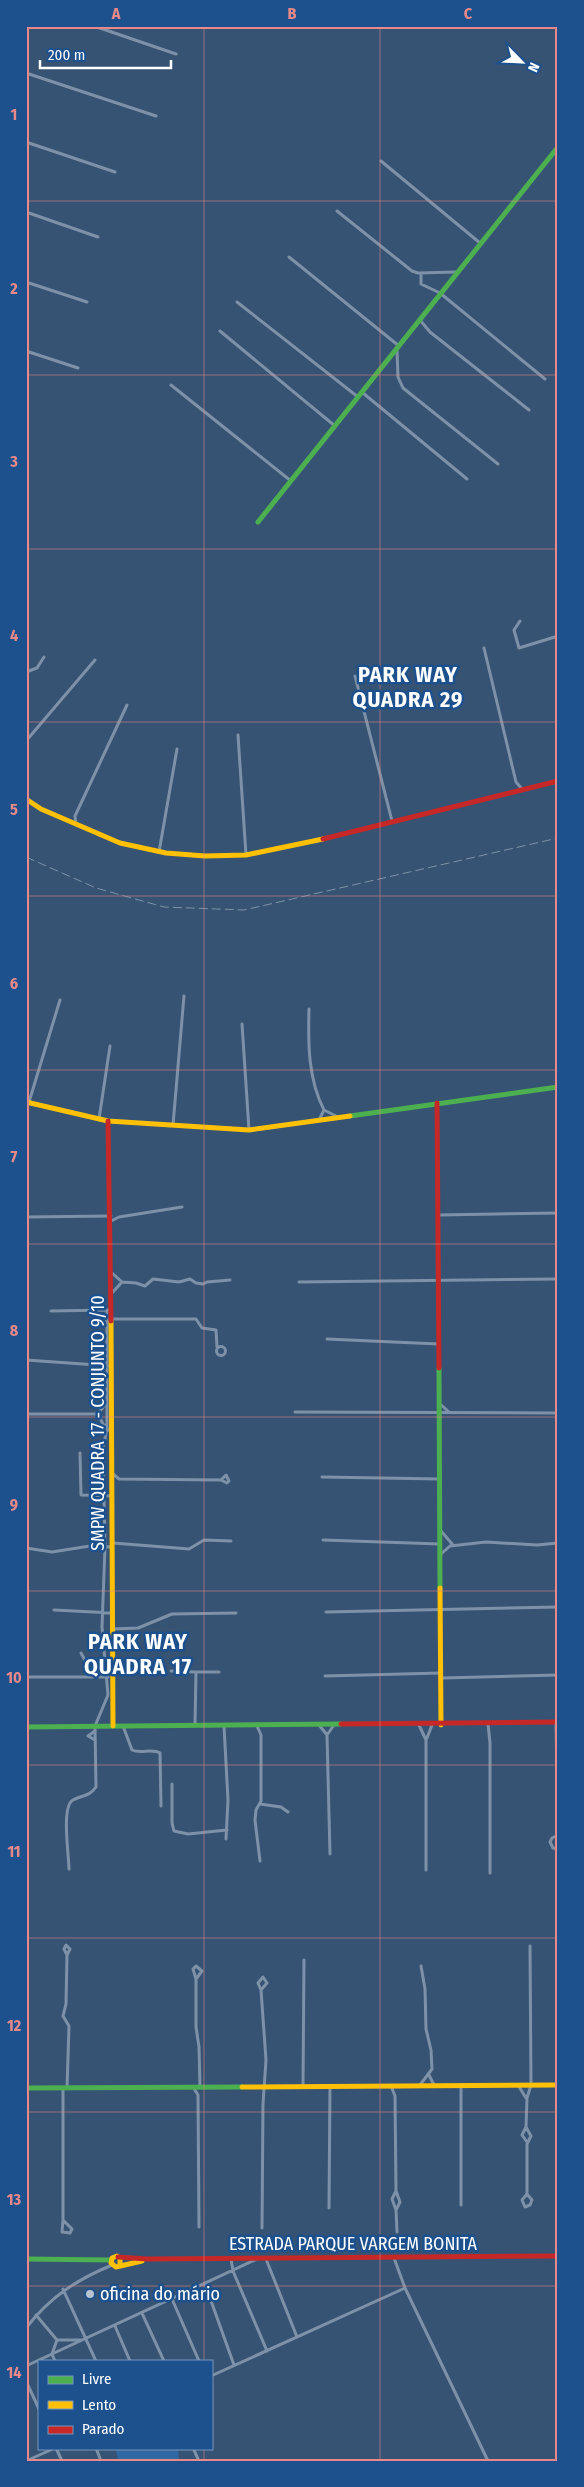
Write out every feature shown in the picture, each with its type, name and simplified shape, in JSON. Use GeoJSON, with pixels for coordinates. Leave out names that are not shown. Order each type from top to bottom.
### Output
{"type":"FeatureCollection","features":[{"type":"Feature","properties":{"kind":"street"},"geometry":{"type":"LineString","coordinates":[[94,26],[176,54]]}},
{"type":"Feature","properties":{"kind":"street"},"geometry":{"type":"LineString","coordinates":[[26,73],[156,116]]}},
{"type":"Feature","properties":{"kind":"street"},"geometry":{"type":"LineString","coordinates":[[26,142],[116,172]]}},
{"type":"Feature","properties":{"kind":"street"},"geometry":{"type":"LineString","coordinates":[[258,522],[361,395],[456,272],[558,147]]}},
{"type":"Feature","properties":{"kind":"street"},"geometry":{"type":"LineString","coordinates":[[381,161],[480,243]]}},
{"type":"Feature","properties":{"kind":"street"},"geometry":{"type":"LineString","coordinates":[[338,210],[412,271],[422,274],[456,272]]}},
{"type":"Feature","properties":{"kind":"street"},"geometry":{"type":"LineString","coordinates":[[26,212],[98,237]]}},
{"type":"Feature","properties":{"kind":"street"},"geometry":{"type":"LineString","coordinates":[[289,257],[398,348]]}},
{"type":"Feature","properties":{"kind":"street"},"geometry":{"type":"LineString","coordinates":[[422,274],[421,284],[440,293],[545,379]]}},
{"type":"Feature","properties":{"kind":"street"},"geometry":{"type":"LineString","coordinates":[[26,282],[87,302]]}},
{"type":"Feature","properties":{"kind":"street"},"geometry":{"type":"LineString","coordinates":[[237,302],[467,478]]}},
{"type":"Feature","properties":{"kind":"street"},"geometry":{"type":"LineString","coordinates":[[420,320],[430,332],[529,410]]}},
{"type":"Feature","properties":{"kind":"street"},"geometry":{"type":"LineString","coordinates":[[220,331],[336,426]]}},
{"type":"Feature","properties":{"kind":"street"},"geometry":{"type":"LineString","coordinates":[[398,348],[398,377],[402,388],[498,464]]}},
{"type":"Feature","properties":{"kind":"street"},"geometry":{"type":"LineString","coordinates":[[26,351],[78,368]]}},
{"type":"Feature","properties":{"kind":"street"},"geometry":{"type":"LineString","coordinates":[[171,385],[291,481]]}},
{"type":"Feature","properties":{"kind":"street"},"geometry":{"type":"LineString","coordinates":[[520,621],[514,630],[519,648],[558,636]]}},
{"type":"Feature","properties":{"kind":"street"},"geometry":{"type":"LineString","coordinates":[[484,648],[516,782],[522,789]]}},
{"type":"Feature","properties":{"kind":"street"},"geometry":{"type":"LineString","coordinates":[[26,672],[37,668],[44,657]]}},
{"type":"Feature","properties":{"kind":"street"},"geometry":{"type":"LineString","coordinates":[[26,741],[94,660]]}},
{"type":"Feature","properties":{"kind":"street"},"geometry":{"type":"LineString","coordinates":[[355,676],[392,821]]}},
{"type":"Feature","properties":{"kind":"street"},"geometry":{"type":"LineString","coordinates":[[67,822],[75,816],[127,704]]}},
{"type":"Feature","properties":{"kind":"street"},"geometry":{"type":"LineString","coordinates":[[238,735],[246,855]]}},
{"type":"Feature","properties":{"kind":"street"},"geometry":{"type":"LineString","coordinates":[[159,852],[176,749]]}},
{"type":"Feature","properties":{"kind":"street"},"geometry":{"type":"LineString","coordinates":[[26,799],[67,822],[120,843],[159,852],[205,856],[246,855],[326,838],[558,781]]}},
{"type":"Feature","properties":{"kind":"street"},"geometry":{"type":"LineString","coordinates":[[512,792],[516,782]]}},
{"type":"Feature","properties":{"kind":"street"},"geometry":{"type":"LineString","coordinates":[[75,816],[76,826]]}},
{"type":"Feature","properties":{"kind":"street"},"geometry":{"type":"LineString","coordinates":[[173,1126],[184,996]]}},
{"type":"Feature","properties":{"kind":"street"},"geometry":{"type":"LineString","coordinates":[[60,1000],[27,1102],[99,1120],[249,1130],[558,1087]]}},
{"type":"Feature","properties":{"kind":"street"},"geometry":{"type":"LineString","coordinates":[[309,1009],[309,1048],[318,1099],[324,1110],[339,1117]]}},
{"type":"Feature","properties":{"kind":"street"},"geometry":{"type":"LineString","coordinates":[[242,1024],[249,1130]]}},
{"type":"Feature","properties":{"kind":"street"},"geometry":{"type":"LineString","coordinates":[[99,1120],[110,1046]]}},
{"type":"Feature","properties":{"kind":"street"},"geometry":{"type":"LineString","coordinates":[[437,1103],[441,1724]]}},
{"type":"Feature","properties":{"kind":"street"},"geometry":{"type":"LineString","coordinates":[[319,1120],[324,1110]]}},
{"type":"Feature","properties":{"kind":"street","name":"SMPW QUADRA 17 - CONJUNTO 9/10"},"geometry":{"type":"LineString","coordinates":[[108,1121],[111,1216],[111,1293],[109,1310],[112,1318],[109,1366],[112,1394],[109,1430],[112,1473],[113,1545],[110,1677],[113,1726]]}},
{"type":"Feature","properties":{"kind":"street"},"geometry":{"type":"LineString","coordinates":[[26,1217],[111,1216],[119,1218],[182,1207]]}},
{"type":"Feature","properties":{"kind":"street"},"geometry":{"type":"LineString","coordinates":[[439,1216],[558,1213]]}},
{"type":"Feature","properties":{"kind":"street"},"geometry":{"type":"LineString","coordinates":[[111,1216],[119,1218]]}},
{"type":"Feature","properties":{"kind":"street"},"geometry":{"type":"LineString","coordinates":[[111,1272],[122,1282],[136,1283],[141,1286],[145,1286],[153,1279],[179,1282],[190,1279],[196,1283],[203,1284],[230,1280]]}},
{"type":"Feature","properties":{"kind":"street"},"geometry":{"type":"LineString","coordinates":[[299,1282],[558,1280]]}},
{"type":"Feature","properties":{"kind":"street"},"geometry":{"type":"LineString","coordinates":[[111,1293],[122,1282]]}},
{"type":"Feature","properties":{"kind":"street"},"geometry":{"type":"LineString","coordinates":[[51,1311],[109,1310],[107,1401],[109,1430],[102,1448],[105,1547],[102,1627],[110,1677],[108,1695],[95,1729],[96,1787],[87,1796],[72,1800],[68,1804],[66,1813],[70,1869]]}},
{"type":"Feature","properties":{"kind":"street"},"geometry":{"type":"LineString","coordinates":[[112,1318],[119,1320],[196,1319],[202,1328],[216,1330],[217,1347]]}},
{"type":"Feature","properties":{"kind":"street"},"geometry":{"type":"LineString","coordinates":[[112,1326],[119,1320]]}},
{"type":"Feature","properties":{"kind":"street"},"geometry":{"type":"LineString","coordinates":[[327,1340],[438,1344]]}},
{"type":"Feature","properties":{"kind":"street"},"geometry":{"type":"LineString","coordinates":[[26,1360],[109,1366]]}},
{"type":"Feature","properties":{"kind":"street"},"geometry":{"type":"LineString","coordinates":[[98,1414],[112,1394]]}},
{"type":"Feature","properties":{"kind":"street"},"geometry":{"type":"LineString","coordinates":[[439,1403],[443,1409],[453,1414]]}},
{"type":"Feature","properties":{"kind":"street"},"geometry":{"type":"LineString","coordinates":[[295,1412],[555,1413]]}},
{"type":"Feature","properties":{"kind":"street"},"geometry":{"type":"LineString","coordinates":[[26,1414],[98,1414]]}},
{"type":"Feature","properties":{"kind":"street"},"geometry":{"type":"LineString","coordinates":[[98,1414],[109,1430]]}},
{"type":"Feature","properties":{"kind":"street"},"geometry":{"type":"LineString","coordinates":[[80,1453],[81,1495],[112,1496]]}},
{"type":"Feature","properties":{"kind":"street"},"geometry":{"type":"LineString","coordinates":[[112,1473],[119,1479],[221,1480]]}},
{"type":"Feature","properties":{"kind":"street"},"geometry":{"type":"LineString","coordinates":[[322,1477],[440,1479]]}},
{"type":"Feature","properties":{"kind":"street"},"geometry":{"type":"LineString","coordinates":[[112,1486],[119,1479]]}},
{"type":"Feature","properties":{"kind":"street"},"geometry":{"type":"LineString","coordinates":[[441,1530],[454,1546]]}},
{"type":"Feature","properties":{"kind":"street"},"geometry":{"type":"LineString","coordinates":[[26,1548],[52,1552],[90,1546],[105,1547],[113,1545],[189,1548],[204,1540],[231,1541]]}},
{"type":"Feature","properties":{"kind":"street"},"geometry":{"type":"LineString","coordinates":[[323,1540],[441,1544]]}},
{"type":"Feature","properties":{"kind":"street"},"geometry":{"type":"LineString","coordinates":[[441,1554],[446,1548],[454,1546],[492,1542],[537,1545],[558,1543]]}},
{"type":"Feature","properties":{"kind":"street"},"geometry":{"type":"LineString","coordinates":[[326,1612],[558,1607]]}},
{"type":"Feature","properties":{"kind":"street"},"geometry":{"type":"LineString","coordinates":[[54,1610],[112,1613]]}},
{"type":"Feature","properties":{"kind":"street"},"geometry":{"type":"LineString","coordinates":[[112,1629],[138,1628],[172,1614],[236,1613]]}},
{"type":"Feature","properties":{"kind":"street"},"geometry":{"type":"LineString","coordinates":[[81,1653],[87,1664],[90,1677]]}},
{"type":"Feature","properties":{"kind":"street"},"geometry":{"type":"LineString","coordinates":[[171,1671],[219,1672]]}},
{"type":"Feature","properties":{"kind":"street"},"geometry":{"type":"LineString","coordinates":[[195,1726],[196,1672]]}},
{"type":"Feature","properties":{"kind":"street"},"geometry":{"type":"LineString","coordinates":[[325,1676],[558,1675]]}},
{"type":"Feature","properties":{"kind":"street"},"geometry":{"type":"LineString","coordinates":[[26,1677],[110,1677]]}},
{"type":"Feature","properties":{"kind":"street"},"geometry":{"type":"LineString","coordinates":[[26,1727],[95,1729],[113,1726],[432,1725],[557,1722],[558,1835],[552,1838],[550,1842],[553,1848],[558,1849]]}},
{"type":"Feature","properties":{"kind":"street"},"geometry":{"type":"LineString","coordinates":[[488,1724],[490,1743],[490,1873]]}},
{"type":"Feature","properties":{"kind":"street"},"geometry":{"type":"LineString","coordinates":[[319,1725],[327,1735]]}},
{"type":"Feature","properties":{"kind":"street"},"geometry":{"type":"LineString","coordinates":[[330,1854],[327,1735],[334,1725]]}},
{"type":"Feature","properties":{"kind":"street"},"geometry":{"type":"LineString","coordinates":[[419,1725],[426,1740]]}},
{"type":"Feature","properties":{"kind":"street"},"geometry":{"type":"LineString","coordinates":[[426,1870],[426,1740],[432,1725]]}},
{"type":"Feature","properties":{"kind":"street"},"geometry":{"type":"LineString","coordinates":[[123,1726],[132,1750],[141,1752],[156,1751],[161,1756],[161,1806]]}},
{"type":"Feature","properties":{"kind":"street"},"geometry":{"type":"LineString","coordinates":[[224,1726],[226,1839]]}},
{"type":"Feature","properties":{"kind":"street"},"geometry":{"type":"LineString","coordinates":[[257,1726],[261,1735],[260,1804],[256,1810],[255,1820],[260,1861]]}},
{"type":"Feature","properties":{"kind":"street"},"geometry":{"type":"LineString","coordinates":[[261,1735],[266,1726]]}},
{"type":"Feature","properties":{"kind":"street"},"geometry":{"type":"LineString","coordinates":[[95,1729],[88,1736],[95,1740]]}},
{"type":"Feature","properties":{"kind":"street"},"geometry":{"type":"LineString","coordinates":[[172,1784],[172,1826],[174,1831],[188,1834],[227,1830]]}},
{"type":"Feature","properties":{"kind":"street"},"geometry":{"type":"LineString","coordinates":[[260,1804],[280,1807],[288,1812]]}},
{"type":"Feature","properties":{"kind":"street"},"geometry":{"type":"LineString","coordinates":[[527,2142],[522,2135],[526,2127],[527,2098],[531,2085],[530,1946]]}},
{"type":"Feature","properties":{"kind":"street"},"geometry":{"type":"LineString","coordinates":[[63,2220],[65,2088],[69,2026],[63,2016],[66,2004],[67,1954]]}},
{"type":"Feature","properties":{"kind":"street"},"geometry":{"type":"LineString","coordinates":[[303,2086],[304,1960]]}},
{"type":"Feature","properties":{"kind":"street"},"geometry":{"type":"LineString","coordinates":[[420,2086],[432,2069],[431,2050],[426,2028],[425,1989],[421,1966]]}},
{"type":"Feature","properties":{"kind":"street"},"geometry":{"type":"LineString","coordinates":[[196,1979],[196,2027],[202,2087],[198,2095],[199,2227]]}},
{"type":"Feature","properties":{"kind":"street"},"geometry":{"type":"LineString","coordinates":[[261,1990],[266,2086],[263,2104],[262,2228]]}},
{"type":"Feature","properties":{"kind":"street"},"geometry":{"type":"LineString","coordinates":[[429,2075],[434,2085]]}},
{"type":"Feature","properties":{"kind":"street"},"geometry":{"type":"LineString","coordinates":[[518,2085],[527,2098]]}},
{"type":"Feature","properties":{"kind":"street"},"geometry":{"type":"LineString","coordinates":[[26,2088],[558,2085]]}},
{"type":"Feature","properties":{"kind":"street"},"geometry":{"type":"LineString","coordinates":[[329,2208],[330,2086]]}},
{"type":"Feature","properties":{"kind":"street"},"geometry":{"type":"LineString","coordinates":[[391,2086],[395,2096],[396,2191],[400,2202],[396,2210]]}},
{"type":"Feature","properties":{"kind":"street"},"geometry":{"type":"LineString","coordinates":[[395,2096],[400,2086]]}},
{"type":"Feature","properties":{"kind":"street"},"geometry":{"type":"LineString","coordinates":[[461,2086],[461,2205]]}},
{"type":"Feature","properties":{"kind":"street"},"geometry":{"type":"LineString","coordinates":[[192,2087],[198,2095]]}},
{"type":"Feature","properties":{"kind":"street"},"geometry":{"type":"LineString","coordinates":[[526,2127],[530,2133],[527,2142],[527,2194]]}},
{"type":"Feature","properties":{"kind":"street"},"geometry":{"type":"LineString","coordinates":[[396,2191],[392,2199],[396,2210],[397,2232]]}},
{"type":"Feature","properties":{"kind":"street","name":"ESTRADA PARQUE VARGEM BONITA"},"geometry":{"type":"LineString","coordinates":[[118,2257],[148,2259],[558,2256]]}},
{"type":"Feature","properties":{"kind":"street"},"geometry":{"type":"LineString","coordinates":[[26,2259],[111,2263],[116,2267],[122,2261],[118,2257],[113,2257],[111,2263],[63,2289],[36,2315],[26,2328]]}},
{"type":"Feature","properties":{"kind":"street"},"geometry":{"type":"LineString","coordinates":[[231,2258],[233,2271],[267,2351]]}},
{"type":"Feature","properties":{"kind":"street"},"geometry":{"type":"LineString","coordinates":[[39,2360],[259,2258]]}},
{"type":"Feature","properties":{"kind":"street"},"geometry":{"type":"LineString","coordinates":[[266,2258],[297,2337]]}},
{"type":"Feature","properties":{"kind":"street"},"geometry":{"type":"LineString","coordinates":[[394,2258],[404,2288],[488,2461]]}},
{"type":"Feature","properties":{"kind":"street","name":"ESTRADA PARQUE VARGEM BONITA"},"geometry":{"type":"LineString","coordinates":[[120,2265],[148,2259]]}},
{"type":"Feature","properties":{"kind":"street"},"geometry":{"type":"LineString","coordinates":[[205,2284],[234,2366]]}},
{"type":"Feature","properties":{"kind":"street"},"geometry":{"type":"LineString","coordinates":[[212,2376],[404,2288]]}},
{"type":"Feature","properties":{"kind":"street"},"geometry":{"type":"LineString","coordinates":[[63,2289],[95,2360]]}},
{"type":"Feature","properties":{"kind":"street"},"geometry":{"type":"LineString","coordinates":[[172,2299],[200,2360]]}},
{"type":"Feature","properties":{"kind":"street"},"geometry":{"type":"LineString","coordinates":[[142,2313],[164,2360]]}},
{"type":"Feature","properties":{"kind":"street"},"geometry":{"type":"LineString","coordinates":[[36,2315],[57,2340],[85,2340]]}},
{"type":"Feature","properties":{"kind":"street"},"geometry":{"type":"LineString","coordinates":[[115,2326],[130,2360]]}},
{"type":"Feature","properties":{"kind":"street"},"geometry":{"type":"LineString","coordinates":[[55,2360],[52,2354],[57,2340]]}},
{"type":"Feature","properties":{"kind":"street"},"geometry":{"type":"LineString","coordinates":[[26,2366],[38,2360]]}},
{"type":"Feature","properties":{"kind":"street"},"geometry":{"type":"LineString","coordinates":[[26,2381],[38,2407]]}},
{"type":"Feature","properties":{"kind":"street"},"geometry":{"type":"LineString","coordinates":[[26,2461],[51,2450]]}},
{"type":"Feature","properties":{"kind":"shaded area"},"geometry":{"type":"Polygon","coordinates":[[[116,2450],[178,2450],[179,2461],[118,2461],[116,2450]]]}},
{"type":"Feature","properties":{"kind":"railway"},"geometry":{"type":"LineString","coordinates":[[26,857],[96,888],[164,907],[244,910],[558,838]]}},
{"type":"Feature","properties":{"kind":"traffic: fast"},"geometry":{"type":"LineString","coordinates":[[258,522],[558,147]]}},
{"type":"Feature","properties":{"kind":"traffic: fast"},"geometry":{"type":"LineString","coordinates":[[350,1116],[558,1087]]}},
{"type":"Feature","properties":{"kind":"traffic: fast"},"geometry":{"type":"LineString","coordinates":[[439,1368],[440,1588]]}},
{"type":"Feature","properties":{"kind":"traffic: fast"},"geometry":{"type":"LineString","coordinates":[[26,1727],[341,1724]]}},
{"type":"Feature","properties":{"kind":"traffic: fast"},"geometry":{"type":"LineString","coordinates":[[26,2088],[242,2087]]}},
{"type":"Feature","properties":{"kind":"traffic: fast"},"geometry":{"type":"LineString","coordinates":[[26,2259],[111,2260]]}},
{"type":"Feature","properties":{"kind":"traffic: slow"},"geometry":{"type":"LineString","coordinates":[[26,799],[41,809],[120,843],[166,853],[205,856],[246,855],[323,839]]}},
{"type":"Feature","properties":{"kind":"traffic: slow"},"geometry":{"type":"LineString","coordinates":[[26,1102],[108,1121],[249,1130],[350,1116]]}},
{"type":"Feature","properties":{"kind":"traffic: slow"},"geometry":{"type":"LineString","coordinates":[[111,1321],[113,1726]]}},
{"type":"Feature","properties":{"kind":"traffic: slow"},"geometry":{"type":"LineString","coordinates":[[440,1588],[441,1725]]}},
{"type":"Feature","properties":{"kind":"traffic: slow"},"geometry":{"type":"LineString","coordinates":[[242,2087],[558,2085]]}},
{"type":"Feature","properties":{"kind":"traffic: slow"},"geometry":{"type":"LineString","coordinates":[[120,2265],[120,2258],[117,2256],[112,2258],[111,2263],[116,2267],[142,2261]]}},
{"type":"Feature","properties":{"kind":"traffic: jam"},"geometry":{"type":"LineString","coordinates":[[323,839],[558,781]]}},
{"type":"Feature","properties":{"kind":"traffic: jam"},"geometry":{"type":"LineString","coordinates":[[437,1103],[439,1368]]}},
{"type":"Feature","properties":{"kind":"traffic: jam"},"geometry":{"type":"LineString","coordinates":[[108,1121],[111,1321]]}},
{"type":"Feature","properties":{"kind":"traffic: jam"},"geometry":{"type":"LineString","coordinates":[[341,1724],[558,1722]]}},
{"type":"Feature","properties":{"kind":"traffic: jam"},"geometry":{"type":"LineString","coordinates":[[118,2257],[147,2259],[558,2256]]}},
{"type":"Feature","properties":{"kind":"place","name":"oficina do mário"},"geometry":{"type":"Point","coordinates":[90,2294]}},
{"type":"Feature","properties":{"kind":"district","name":"PARK WAY QUADRA 29"},"geometry":{"type":"Point","coordinates":[408,686]}},
{"type":"Feature","properties":{"kind":"district","name":"PARK WAY QUADRA 17"},"geometry":{"type":"Point","coordinates":[138,1654]}}]}
